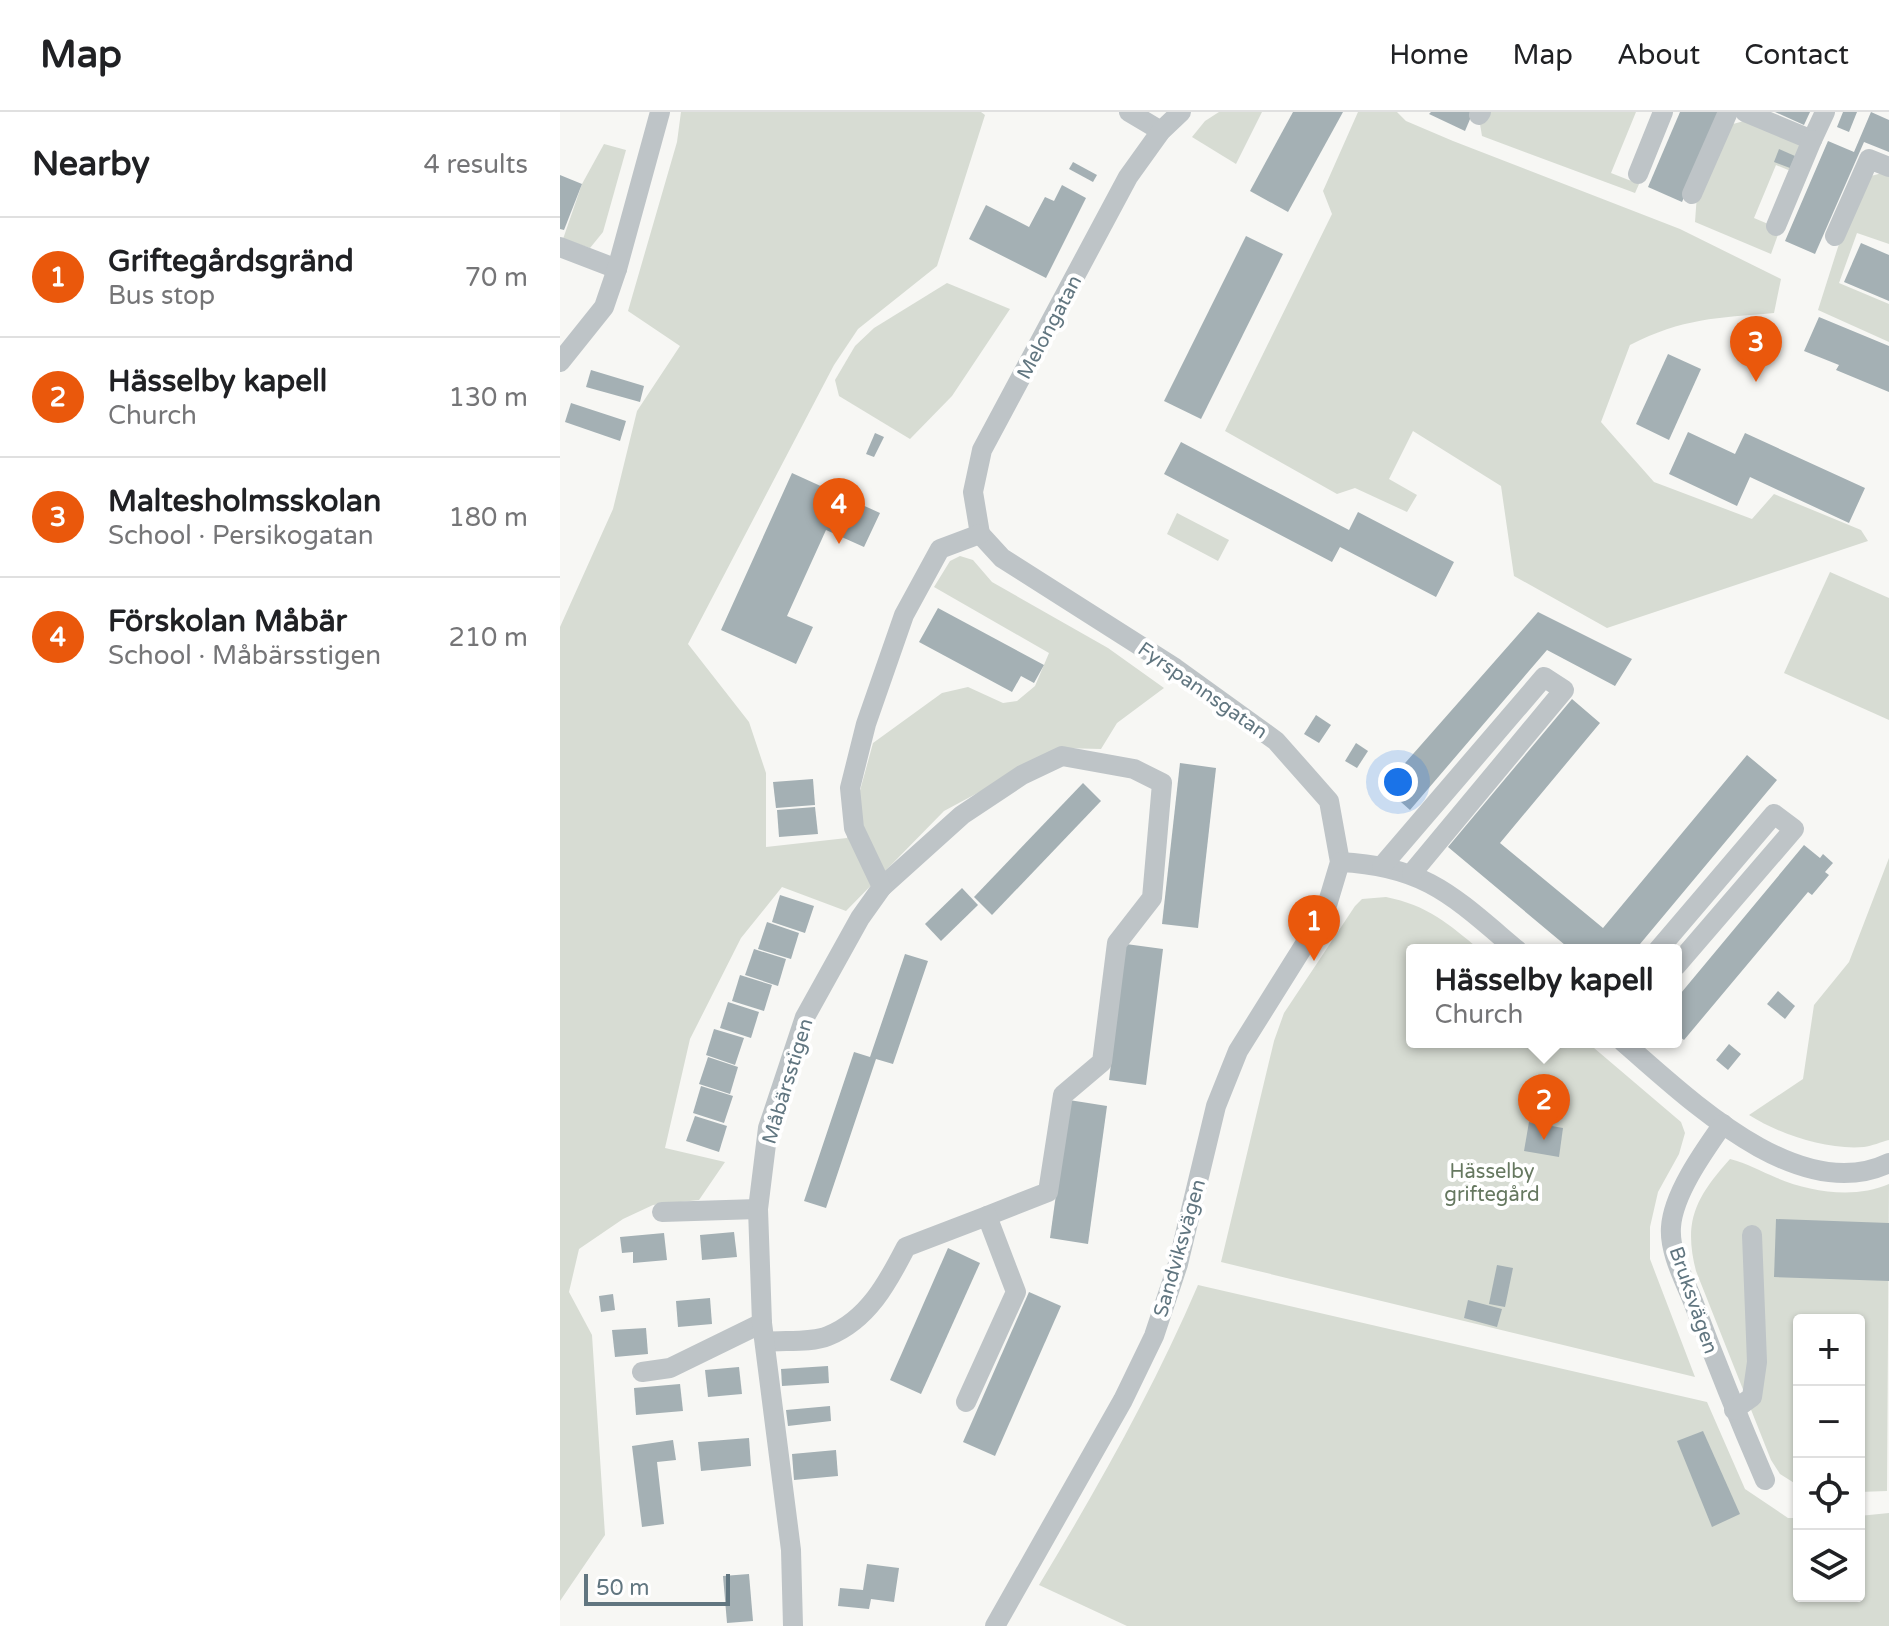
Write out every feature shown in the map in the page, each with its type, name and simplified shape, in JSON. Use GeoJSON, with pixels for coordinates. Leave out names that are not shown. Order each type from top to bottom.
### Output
{"type":"FeatureCollection","features":[{"type":"Feature","properties":{"kind":"street"},"geometry":{"type":"LineString","coordinates":[[560,362],[604,307],[660,112]]}},
{"type":"Feature","properties":{"kind":"street"},"geometry":{"type":"LineString","coordinates":[[1129,112],[1161,131]]}},
{"type":"Feature","properties":{"kind":"street","name":"Melongatan"},"geometry":{"type":"LineString","coordinates":[[980,534],[973,492],[982,450],[1128,177],[1161,131],[1181,112]]}},
{"type":"Feature","properties":{"kind":"street"},"geometry":{"type":"LineString","coordinates":[[1638,174],[1663,112]]}},
{"type":"Feature","properties":{"kind":"street"},"geometry":{"type":"LineString","coordinates":[[1692,194],[1728,112]]}},
{"type":"Feature","properties":{"kind":"street"},"geometry":{"type":"LineString","coordinates":[[1745,112],[1812,140]]}},
{"type":"Feature","properties":{"kind":"street"},"geometry":{"type":"LineString","coordinates":[[1776,226],[1825,112]]}},
{"type":"Feature","properties":{"kind":"street"},"geometry":{"type":"LineString","coordinates":[[1835,236],[1869,159],[1889,167]]}},
{"type":"Feature","properties":{"kind":"street"},"geometry":{"type":"LineString","coordinates":[[560,247],[617,269]]}},
{"type":"Feature","properties":{"kind":"street"},"geometry":{"type":"LineString","coordinates":[[882,887],[854,828],[850,788],[866,724],[904,615],[940,549],[980,534]]}},
{"type":"Feature","properties":{"kind":"street","name":"Fyrspannsgatan"},"geometry":{"type":"LineString","coordinates":[[980,534],[1002,558],[1175,668],[1276,741],[1329,801],[1340,862]]}},
{"type":"Feature","properties":{"kind":"street"},"geometry":{"type":"LineString","coordinates":[[1382,866],[1544,677],[1564,690],[1412,873]]}},
{"type":"Feature","properties":{"kind":"street","name":"Måbärsstigen"},"geometry":{"type":"LineString","coordinates":[[764,1333],[827,1337],[856,1319],[885,1289],[906,1247],[1048,1192],[1063,1095],[1102,1062],[1117,943],[1152,898],[1162,783],[1134,769],[1062,756],[1022,775],[962,815],[882,887],[860,918],[805,1017],[768,1128],[758,1209],[764,1333],[791,1550],[793,1626]]}},
{"type":"Feature","properties":{"kind":"street"},"geometry":{"type":"LineString","coordinates":[[1663,944],[1774,814],[1794,829],[1682,959]]}},
{"type":"Feature","properties":{"kind":"street"},"geometry":{"type":"LineString","coordinates":[[1340,862],[1412,873],[1451,894],[1510,944]]}},
{"type":"Feature","properties":{"kind":"street","name":"Sandviksvägen"},"geometry":{"type":"LineString","coordinates":[[995,1626],[1123,1400],[1154,1336],[1178,1264],[1216,1106],[1238,1051],[1325,912],[1340,862]]}},
{"type":"Feature","properties":{"kind":"street"},"geometry":{"type":"LineString","coordinates":[[1630,1048],[1723,1124],[1782,1159],[1822,1173],[1872,1171],[1889,1163]]}},
{"type":"Feature","properties":{"kind":"street","name":"Bruksvägen"},"geometry":{"type":"LineString","coordinates":[[1723,1124],[1705,1149],[1677,1202],[1671,1229],[1677,1259],[1734,1410],[1765,1480]]}},
{"type":"Feature","properties":{"kind":"street"},"geometry":{"type":"LineString","coordinates":[[662,1212],[758,1209]]}},
{"type":"Feature","properties":{"kind":"street"},"geometry":{"type":"LineString","coordinates":[[966,1402],[1016,1292],[987,1216]]}},
{"type":"Feature","properties":{"kind":"street"},"geometry":{"type":"LineString","coordinates":[[1734,1410],[1752,1397],[1757,1362],[1752,1235]]}},
{"type":"Feature","properties":{"kind":"street"},"geometry":{"type":"LineString","coordinates":[[642,1372],[670,1368],[764,1333]]}},
{"type":"Feature","properties":{"kind":"green space"},"geometry":{"type":"Polygon","coordinates":[[[681,112],[981,112],[985,115],[937,266],[858,329],[834,365],[688,644],[749,722],[766,773],[766,847],[847,838],[873,743],[942,693],[968,687],[1003,703],[1017,701],[1035,686],[1049,653],[934,587],[950,561],[960,556],[973,560],[992,582],[1108,648],[1164,688],[1117,723],[1101,749],[1061,748],[944,811],[846,911],[782,887],[741,938],[690,1039],[665,1148],[725,1162],[699,1200],[653,1205],[623,1219],[579,1249],[569,1292],[592,1335],[605,1535],[560,1601],[560,627],[613,509],[637,411],[680,346],[628,311],[677,142],[681,112]]]}},
{"type":"Feature","properties":{"kind":"green space"},"geometry":{"type":"Polygon","coordinates":[[[1219,112],[1262,112],[1236,164],[1192,137],[1205,121],[1219,112]]]}},
{"type":"Feature","properties":{"kind":"green space"},"geometry":{"type":"Polygon","coordinates":[[[1358,112],[1397,112],[1406,121],[1453,141],[1680,229],[1781,279],[1774,313],[1684,324],[1630,345],[1601,422],[1654,482],[1752,519],[1774,494],[1861,530],[1868,541],[1607,628],[1514,576],[1501,486],[1413,431],[1389,479],[1417,495],[1407,512],[1355,488],[1337,494],[1225,431],[1332,214],[1323,191],[1358,112]]]}},
{"type":"Feature","properties":{"kind":"green space"},"geometry":{"type":"Polygon","coordinates":[[[1485,112],[1636,112],[1611,173],[1639,184],[1635,193],[1482,136],[1480,124],[1485,112]]]}},
{"type":"Feature","properties":{"kind":"green space"},"geometry":{"type":"Polygon","coordinates":[[[1748,120],[1798,142],[1801,153],[1793,172],[1776,165],[1754,218],[1780,229],[1771,254],[1695,222],[1697,194],[1729,125],[1748,120]]]}},
{"type":"Feature","properties":{"kind":"green space"},"geometry":{"type":"Polygon","coordinates":[[[604,144],[626,150],[603,232],[590,248],[563,239],[582,184],[604,144]]]}},
{"type":"Feature","properties":{"kind":"green space"},"geometry":{"type":"Polygon","coordinates":[[[1889,173],[1889,244],[1857,233],[1839,283],[1889,304],[1889,342],[1818,310],[1863,184],[1871,176],[1889,173]]]}},
{"type":"Feature","properties":{"kind":"green space"},"geometry":{"type":"Polygon","coordinates":[[[947,283],[1010,309],[952,396],[910,439],[839,396],[835,380],[855,346],[874,328],[947,283]]]}},
{"type":"Feature","properties":{"kind":"green space"},"geometry":{"type":"Polygon","coordinates":[[[1177,513],[1229,540],[1218,561],[1167,534],[1177,513]]]}},
{"type":"Feature","properties":{"kind":"green space"},"geometry":{"type":"Polygon","coordinates":[[[1830,572],[1889,598],[1889,720],[1784,673],[1830,572]]]}},
{"type":"Feature","properties":{"kind":"green space"},"geometry":{"type":"Polygon","coordinates":[[[1889,858],[1889,1140],[1849,1147],[1804,1140],[1749,1115],[1803,1079],[1814,1005],[1849,962],[1889,858]]]}},
{"type":"Feature","properties":{"kind":"green space","name":"Hässelby griftegård"},"geometry":{"type":"Polygon","coordinates":[[[1386,897],[1414,905],[1447,924],[1472,944],[1406,944],[1406,1048],[1594,1048],[1681,1122],[1685,1133],[1679,1154],[1658,1192],[1650,1227],[1650,1259],[1695,1377],[1221,1262],[1274,1041],[1284,1013],[1362,899],[1386,897]]]}},
{"type":"Feature","properties":{"kind":"green space"},"geometry":{"type":"Polygon","coordinates":[[[1730,1159],[1790,1183],[1818,1190],[1862,1191],[1889,1184],[1887,1491],[1865,1492],[1865,1314],[1793,1314],[1793,1482],[1780,1474],[1771,1460],[1696,1271],[1692,1253],[1692,1224],[1695,1210],[1730,1159]]]}},
{"type":"Feature","properties":{"kind":"green space"},"geometry":{"type":"Polygon","coordinates":[[[1198,1285],[1707,1402],[1745,1489],[1788,1518],[1793,1518],[1793,1602],[1865,1602],[1865,1515],[1889,1513],[1889,1626],[1127,1626],[1039,1585],[1124,1438],[1198,1285]]]}},
{"type":"Feature","properties":{"kind":"building"},"geometry":{"type":"Polygon","coordinates":[[[1293,112],[1343,112],[1288,212],[1250,191],[1293,112]]]}},
{"type":"Feature","properties":{"kind":"building"},"geometry":{"type":"Polygon","coordinates":[[[1473,112],[1465,131],[1429,114],[1473,112]]]}},
{"type":"Feature","properties":{"kind":"building"},"geometry":{"type":"Polygon","coordinates":[[[1680,112],[1721,112],[1682,202],[1648,187],[1680,112]]]}},
{"type":"Feature","properties":{"kind":"building"},"geometry":{"type":"Polygon","coordinates":[[[1775,112],[1810,112],[1804,125],[1775,112]]]}},
{"type":"Feature","properties":{"kind":"building"},"geometry":{"type":"Polygon","coordinates":[[[1843,112],[1857,112],[1849,132],[1837,127],[1843,112]]]}},
{"type":"Feature","properties":{"kind":"building"},"geometry":{"type":"Polygon","coordinates":[[[1871,112],[1889,120],[1889,152],[1864,142],[1815,254],[1785,241],[1828,141],[1854,152],[1871,112]]]}},
{"type":"Feature","properties":{"kind":"building"},"geometry":{"type":"Polygon","coordinates":[[[1779,149],[1795,156],[1790,168],[1774,162],[1779,149]]]}},
{"type":"Feature","properties":{"kind":"building"},"geometry":{"type":"Polygon","coordinates":[[[1073,162],[1097,175],[1093,182],[1069,169],[1073,162]]]}},
{"type":"Feature","properties":{"kind":"building"},"geometry":{"type":"Polygon","coordinates":[[[560,175],[582,184],[564,230],[560,229],[560,175]]]}},
{"type":"Feature","properties":{"kind":"building"},"geometry":{"type":"Polygon","coordinates":[[[1062,185],[1086,198],[1046,278],[969,239],[986,205],[1029,227],[1045,197],[1054,201],[1062,185]]]}},
{"type":"Feature","properties":{"kind":"building"},"geometry":{"type":"Polygon","coordinates":[[[1246,236],[1283,254],[1201,419],[1164,401],[1246,236]]]}},
{"type":"Feature","properties":{"kind":"building"},"geometry":{"type":"Polygon","coordinates":[[[1861,243],[1889,255],[1889,301],[1844,282],[1861,243]]]}},
{"type":"Feature","properties":{"kind":"building"},"geometry":{"type":"Polygon","coordinates":[[[1819,317],[1889,346],[1889,392],[1836,370],[1839,365],[1804,351],[1819,317]]]}},
{"type":"Feature","properties":{"kind":"building"},"geometry":{"type":"Polygon","coordinates":[[[1668,354],[1701,369],[1669,440],[1636,424],[1668,354]]]}},
{"type":"Feature","properties":{"kind":"building"},"geometry":{"type":"Polygon","coordinates":[[[591,370],[644,386],[640,402],[586,387],[591,370]]]}},
{"type":"Feature","properties":{"kind":"building"},"geometry":{"type":"Polygon","coordinates":[[[571,403],[626,421],[620,441],[565,422],[571,403]]]}},
{"type":"Feature","properties":{"kind":"building"},"geometry":{"type":"Polygon","coordinates":[[[1688,432],[1735,454],[1745,433],[1865,488],[1849,523],[1750,477],[1737,506],[1669,474],[1688,432]]]}},
{"type":"Feature","properties":{"kind":"building"},"geometry":{"type":"Polygon","coordinates":[[[875,433],[884,437],[874,457],[866,454],[875,433]]]}},
{"type":"Feature","properties":{"kind":"building"},"geometry":{"type":"Polygon","coordinates":[[[1181,442],[1349,530],[1358,512],[1454,562],[1436,597],[1340,547],[1332,562],[1164,474],[1181,442]]]}},
{"type":"Feature","properties":{"kind":"building"},"geometry":{"type":"Polygon","coordinates":[[[792,473],[880,513],[864,547],[826,530],[787,616],[813,627],[796,664],[721,630],[792,473]]]}},
{"type":"Feature","properties":{"kind":"building"},"geometry":{"type":"Polygon","coordinates":[[[938,608],[1044,665],[1034,683],[1021,676],[1012,692],[919,642],[938,608]]]}},
{"type":"Feature","properties":{"kind":"building"},"geometry":{"type":"Polygon","coordinates":[[[1538,612],[1632,659],[1615,686],[1547,650],[1410,810],[1384,787],[1538,612]]]}},
{"type":"Feature","properties":{"kind":"building"},"geometry":{"type":"Polygon","coordinates":[[[1572,699],[1600,723],[1500,843],[1603,928],[1747,755],[1777,780],[1640,944],[1564,944],[1448,847],[1572,699]]]}},
{"type":"Feature","properties":{"kind":"building"},"geometry":{"type":"Polygon","coordinates":[[[1316,715],[1331,725],[1319,743],[1304,734],[1316,715]]]}},
{"type":"Feature","properties":{"kind":"building"},"geometry":{"type":"Polygon","coordinates":[[[1356,743],[1368,751],[1357,768],[1345,761],[1356,743]]]}},
{"type":"Feature","properties":{"kind":"building"},"geometry":{"type":"Polygon","coordinates":[[[1180,763],[1216,768],[1198,928],[1162,924],[1180,763]]]}},
{"type":"Feature","properties":{"kind":"building"},"geometry":{"type":"Polygon","coordinates":[[[813,779],[815,805],[776,808],[773,782],[813,779]]]}},
{"type":"Feature","properties":{"kind":"building"},"geometry":{"type":"Polygon","coordinates":[[[1083,783],[1101,801],[992,915],[974,897],[1083,783]]]}},
{"type":"Feature","properties":{"kind":"building"},"geometry":{"type":"Polygon","coordinates":[[[815,807],[818,834],[779,837],[777,810],[815,807]]]}},
{"type":"Feature","properties":{"kind":"building"},"geometry":{"type":"Polygon","coordinates":[[[1804,845],[1820,858],[1823,854],[1833,863],[1825,872],[1829,875],[1812,895],[1808,892],[1684,1040],[1682,992],[1804,845]]]}},
{"type":"Feature","properties":{"kind":"building"},"geometry":{"type":"Polygon","coordinates":[[[962,888],[978,905],[941,941],[925,924],[962,888]]]}},
{"type":"Feature","properties":{"kind":"building"},"geometry":{"type":"Polygon","coordinates":[[[780,895],[814,906],[805,933],[772,922],[780,895]]]}},
{"type":"Feature","properties":{"kind":"building"},"geometry":{"type":"Polygon","coordinates":[[[767,922],[799,933],[791,959],[758,949],[767,922]]]}},
{"type":"Feature","properties":{"kind":"building"},"geometry":{"type":"Polygon","coordinates":[[[1126,944],[1163,949],[1146,1085],[1109,1080],[1126,944]]]}},
{"type":"Feature","properties":{"kind":"building"},"geometry":{"type":"Polygon","coordinates":[[[754,949],[786,959],[778,986],[745,975],[754,949]]]}},
{"type":"Feature","properties":{"kind":"building"},"geometry":{"type":"Polygon","coordinates":[[[905,954],[928,961],[893,1064],[876,1059],[826,1208],[804,1201],[854,1052],[870,1057],[905,954]]]}},
{"type":"Feature","properties":{"kind":"building"},"geometry":{"type":"Polygon","coordinates":[[[740,975],[772,985],[764,1011],[732,1001],[740,975]]]}},
{"type":"Feature","properties":{"kind":"building"},"geometry":{"type":"Polygon","coordinates":[[[1778,991],[1795,1006],[1785,1019],[1767,1004],[1778,991]]]}},
{"type":"Feature","properties":{"kind":"building"},"geometry":{"type":"Polygon","coordinates":[[[728,1002],[759,1012],[751,1038],[720,1028],[728,1002]]]}},
{"type":"Feature","properties":{"kind":"building"},"geometry":{"type":"Polygon","coordinates":[[[714,1029],[744,1038],[735,1065],[706,1055],[714,1029]]]}},
{"type":"Feature","properties":{"kind":"building"},"geometry":{"type":"Polygon","coordinates":[[[1729,1044],[1741,1054],[1728,1070],[1716,1060],[1729,1044]]]}},
{"type":"Feature","properties":{"kind":"building"},"geometry":{"type":"Polygon","coordinates":[[[708,1057],[738,1067],[730,1094],[699,1084],[708,1057]]]}},
{"type":"Feature","properties":{"kind":"building"},"geometry":{"type":"Polygon","coordinates":[[[701,1086],[733,1096],[724,1123],[693,1113],[701,1086]]]}},
{"type":"Feature","properties":{"kind":"building"},"geometry":{"type":"Polygon","coordinates":[[[1069,1100],[1107,1106],[1088,1244],[1050,1238],[1069,1100]]]}},
{"type":"Feature","properties":{"kind":"building"},"geometry":{"type":"Polygon","coordinates":[[[695,1116],[727,1126],[719,1152],[686,1141],[695,1116]]]}},
{"type":"Feature","properties":{"kind":"building"},"geometry":{"type":"Polygon","coordinates":[[[1529,1122],[1563,1128],[1559,1157],[1524,1151],[1529,1122]]]}},
{"type":"Feature","properties":{"kind":"building"},"geometry":{"type":"Polygon","coordinates":[[[1776,1219],[1889,1223],[1889,1281],[1774,1277],[1776,1219]]]}},
{"type":"Feature","properties":{"kind":"building"},"geometry":{"type":"Polygon","coordinates":[[[734,1232],[737,1257],[702,1260],[700,1235],[734,1232]]]}},
{"type":"Feature","properties":{"kind":"building"},"geometry":{"type":"Polygon","coordinates":[[[664,1233],[667,1260],[633,1263],[633,1252],[622,1253],[620,1237],[664,1233]]]}},
{"type":"Feature","properties":{"kind":"building"},"geometry":{"type":"Polygon","coordinates":[[[948,1248],[980,1263],[921,1394],[890,1380],[948,1248]]]}},
{"type":"Feature","properties":{"kind":"building"},"geometry":{"type":"Polygon","coordinates":[[[1497,1265],[1513,1268],[1505,1307],[1489,1304],[1497,1265]]]}},
{"type":"Feature","properties":{"kind":"building"},"geometry":{"type":"Polygon","coordinates":[[[1029,1292],[1061,1306],[995,1456],[963,1442],[1029,1292]]]}},
{"type":"Feature","properties":{"kind":"building"},"geometry":{"type":"Polygon","coordinates":[[[613,1294],[615,1310],[601,1312],[599,1296],[613,1294]]]}},
{"type":"Feature","properties":{"kind":"building"},"geometry":{"type":"Polygon","coordinates":[[[710,1298],[712,1324],[678,1327],[676,1301],[710,1298]]]}},
{"type":"Feature","properties":{"kind":"building"},"geometry":{"type":"Polygon","coordinates":[[[1468,1300],[1502,1309],[1497,1327],[1464,1318],[1468,1300]]]}},
{"type":"Feature","properties":{"kind":"building"},"geometry":{"type":"Polygon","coordinates":[[[646,1328],[648,1354],[615,1357],[612,1330],[646,1328]]]}},
{"type":"Feature","properties":{"kind":"building"},"geometry":{"type":"Polygon","coordinates":[[[828,1366],[829,1383],[782,1386],[781,1369],[828,1366]]]}},
{"type":"Feature","properties":{"kind":"building"},"geometry":{"type":"Polygon","coordinates":[[[739,1367],[742,1394],[708,1397],[705,1370],[739,1367]]]}},
{"type":"Feature","properties":{"kind":"building"},"geometry":{"type":"Polygon","coordinates":[[[680,1384],[683,1411],[636,1415],[634,1388],[680,1384]]]}},
{"type":"Feature","properties":{"kind":"building"},"geometry":{"type":"Polygon","coordinates":[[[830,1406],[831,1421],[788,1426],[786,1410],[830,1406]]]}},
{"type":"Feature","properties":{"kind":"building"},"geometry":{"type":"Polygon","coordinates":[[[1703,1431],[1740,1514],[1712,1527],[1677,1441],[1703,1431]]]}},
{"type":"Feature","properties":{"kind":"building"},"geometry":{"type":"Polygon","coordinates":[[[749,1438],[751,1466],[701,1471],[698,1442],[749,1438]]]}},
{"type":"Feature","properties":{"kind":"building"},"geometry":{"type":"Polygon","coordinates":[[[673,1440],[676,1460],[657,1462],[664,1524],[642,1527],[632,1446],[673,1440]]]}},
{"type":"Feature","properties":{"kind":"building"},"geometry":{"type":"Polygon","coordinates":[[[836,1450],[838,1476],[794,1480],[792,1454],[836,1450]]]}},
{"type":"Feature","properties":{"kind":"building"},"geometry":{"type":"Polygon","coordinates":[[[867,1564],[899,1568],[894,1602],[871,1599],[869,1609],[838,1606],[840,1588],[863,1590],[867,1564]]]}},
{"type":"Feature","properties":{"kind":"building"},"geometry":{"type":"Polygon","coordinates":[[[749,1574],[753,1621],[727,1623],[723,1576],[749,1574]]]}},
{"type":"Feature","properties":{"kind":"building"},"geometry":{"type":"Polygon","coordinates":[[[605,1576],[617,1585],[607,1597],[595,1588],[605,1576]]]}},
{"type":"Feature","properties":{"kind":"place","name":"Maltesholmsskolan"},"geometry":{"type":"Point","coordinates":[1756,382]}},
{"type":"Feature","properties":{"kind":"place","name":"Förskolan Måbär"},"geometry":{"type":"Point","coordinates":[839,544]}},
{"type":"Feature","properties":{"kind":"place","name":"Griftegårdsgränd"},"geometry":{"type":"Point","coordinates":[1314,961]}},
{"type":"Feature","properties":{"kind":"place","name":"Hässelby kapell"},"geometry":{"type":"Point","coordinates":[1544,1140]}}]}
